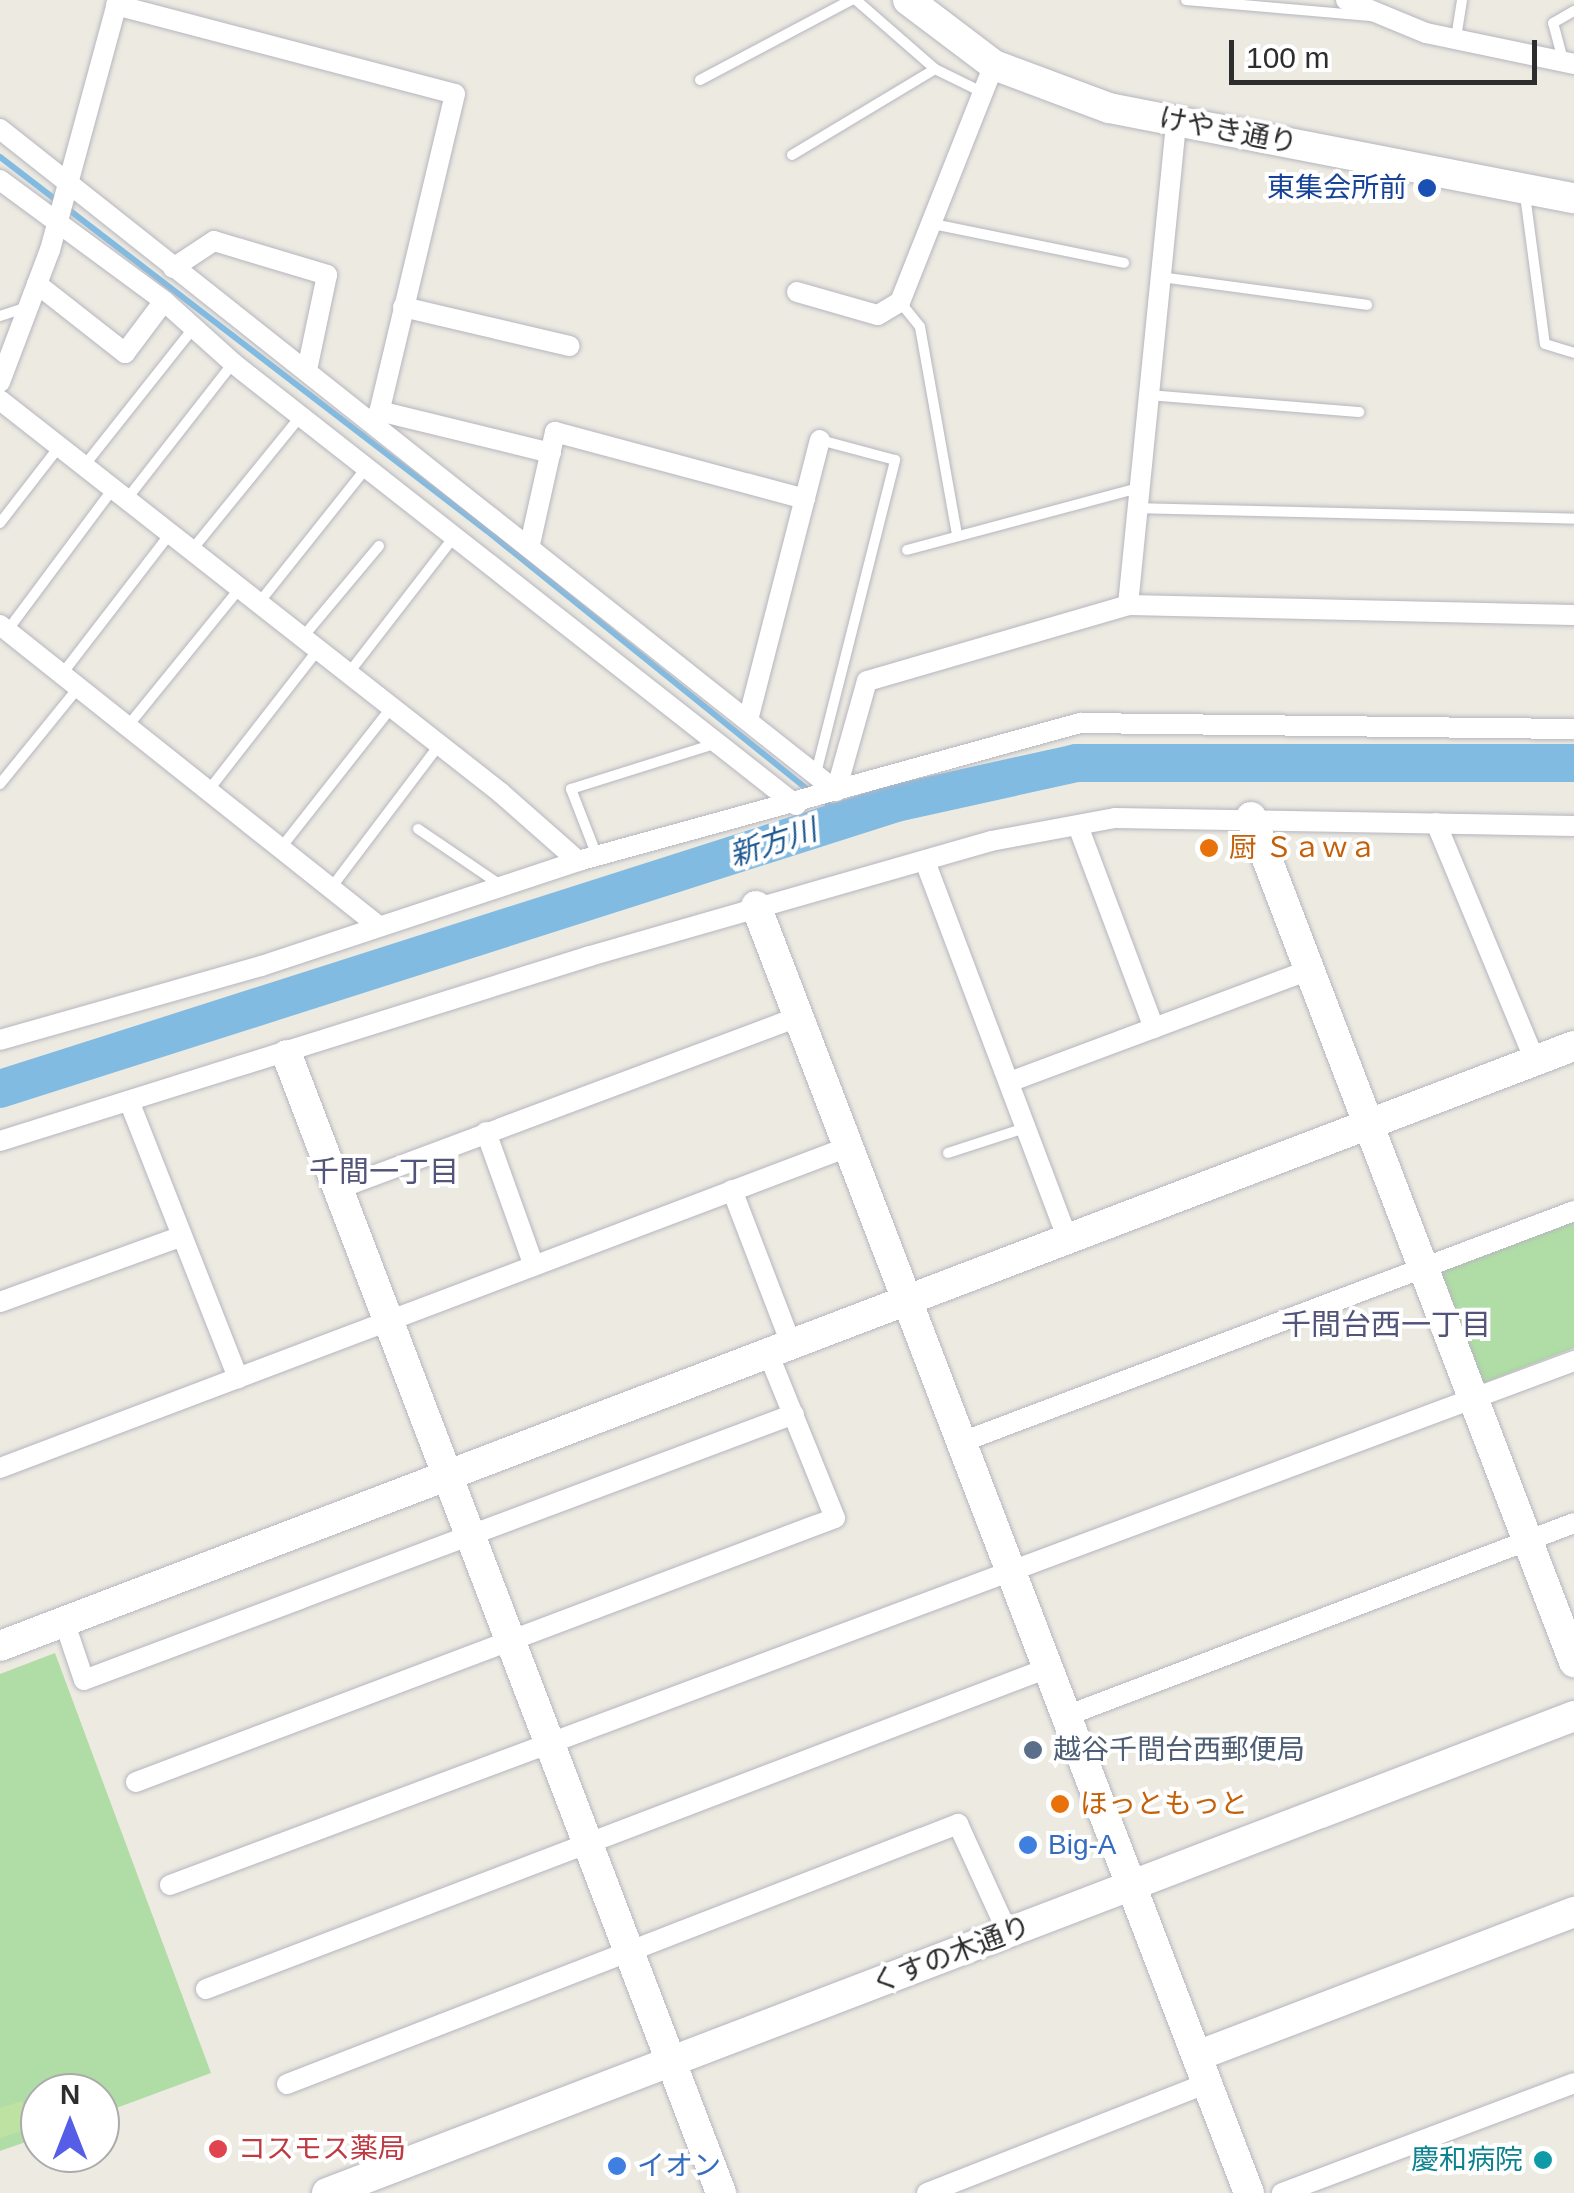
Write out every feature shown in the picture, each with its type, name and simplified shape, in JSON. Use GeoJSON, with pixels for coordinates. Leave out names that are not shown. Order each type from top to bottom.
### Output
{"type":"FeatureCollection","features":[{"type":"Feature","properties":{"kind":"street","name":"けやき通り"},"geometry":{"type":"LineString","coordinates":[[908,0],[989,79],[1176,121],[1574,198]]}},
{"type":"Feature","properties":{"kind":"street"},"geometry":{"type":"LineString","coordinates":[[1346,0],[1380,17],[1456,41],[1568,62]]}},
{"type":"Feature","properties":{"kind":"street"},"geometry":{"type":"LineString","coordinates":[[0,382],[57,225],[117,3],[455,94],[378,416]]}},
{"type":"Feature","properties":{"kind":"street"},"geometry":{"type":"LineString","coordinates":[[796,292],[878,315],[900,302],[989,79]]}},
{"type":"Feature","properties":{"kind":"street"},"geometry":{"type":"LineString","coordinates":[[1128,605],[1176,121]]}},
{"type":"Feature","properties":{"kind":"street"},"geometry":{"type":"LineString","coordinates":[[0,129],[70,180],[173,268],[307,370],[378,416],[836,791]]}},
{"type":"Feature","properties":{"kind":"street"},"geometry":{"type":"LineString","coordinates":[[0,180],[164,300],[233,363],[796,804]]}},
{"type":"Feature","properties":{"kind":"street"},"geometry":{"type":"LineString","coordinates":[[173,268],[214,241],[326,274],[307,370]]}},
{"type":"Feature","properties":{"kind":"street"},"geometry":{"type":"LineString","coordinates":[[37,284],[125,353],[164,300]]}},
{"type":"Feature","properties":{"kind":"street"},"geometry":{"type":"LineString","coordinates":[[404,307],[569,346]]}},
{"type":"Feature","properties":{"kind":"street"},"geometry":{"type":"LineString","coordinates":[[0,400],[588,859]]}},
{"type":"Feature","properties":{"kind":"street"},"geometry":{"type":"LineString","coordinates":[[378,416],[551,453]]}},
{"type":"Feature","properties":{"kind":"street"},"geometry":{"type":"LineString","coordinates":[[530,544],[555,432],[805,499]]}},
{"type":"Feature","properties":{"kind":"street"},"geometry":{"type":"LineString","coordinates":[[748,720],[820,440]]}},
{"type":"Feature","properties":{"kind":"street"},"geometry":{"type":"LineString","coordinates":[[836,791],[867,681],[1128,605],[1574,615]]}},
{"type":"Feature","properties":{"kind":"street"},"geometry":{"type":"LineString","coordinates":[[4,628],[378,926]]}},
{"type":"Feature","properties":{"kind":"street"},"geometry":{"type":"LineString","coordinates":[[0,1040],[588,859],[1080,723],[1574,729]]}},
{"type":"Feature","properties":{"kind":"street"},"geometry":{"type":"LineString","coordinates":[[1251,817],[1574,1662]]}},
{"type":"Feature","properties":{"kind":"street"},"geometry":{"type":"LineString","coordinates":[[0,1141],[756,906],[926,864],[991,841],[1114,818],[1251,817],[1574,826]]}},
{"type":"Feature","properties":{"kind":"street"},"geometry":{"type":"LineString","coordinates":[[1436,823],[1535,1061]]}},
{"type":"Feature","properties":{"kind":"street"},"geometry":{"type":"LineString","coordinates":[[1078,826],[1154,1028]]}},
{"type":"Feature","properties":{"kind":"street"},"geometry":{"type":"LineString","coordinates":[[926,864],[1012,1081],[1068,1239]]}},
{"type":"Feature","properties":{"kind":"street"},"geometry":{"type":"LineString","coordinates":[[756,906],[1249,2193]]}},
{"type":"Feature","properties":{"kind":"street"},"geometry":{"type":"LineString","coordinates":[[1012,1081],[1311,969]]}},
{"type":"Feature","properties":{"kind":"street"},"geometry":{"type":"LineString","coordinates":[[338,1189],[799,1017]]}},
{"type":"Feature","properties":{"kind":"street"},"geometry":{"type":"LineString","coordinates":[[0,1646],[1574,1046]]}},
{"type":"Feature","properties":{"kind":"street"},"geometry":{"type":"LineString","coordinates":[[286,1055],[720,2193]]}},
{"type":"Feature","properties":{"kind":"street"},"geometry":{"type":"LineString","coordinates":[[129,1101],[238,1378]]}},
{"type":"Feature","properties":{"kind":"street"},"geometry":{"type":"LineString","coordinates":[[486,1132],[534,1266]]}},
{"type":"Feature","properties":{"kind":"street"},"geometry":{"type":"LineString","coordinates":[[0,1468],[848,1147]]}},
{"type":"Feature","properties":{"kind":"street"},"geometry":{"type":"LineString","coordinates":[[136,1782],[835,1518],[794,1414],[780,1349],[732,1190]]}},
{"type":"Feature","properties":{"kind":"street"},"geometry":{"type":"LineString","coordinates":[[962,1442],[1574,1211]]}},
{"type":"Feature","properties":{"kind":"street"},"geometry":{"type":"LineString","coordinates":[[0,1302],[180,1237]]}},
{"type":"Feature","properties":{"kind":"street"},"geometry":{"type":"LineString","coordinates":[[170,1885],[1012,1574],[1574,1361]]}},
{"type":"Feature","properties":{"kind":"street"},"geometry":{"type":"LineString","coordinates":[[64,1621],[84,1680],[794,1414]]}},
{"type":"Feature","properties":{"kind":"street"},"geometry":{"type":"LineString","coordinates":[[1066,1716],[1574,1523]]}},
{"type":"Feature","properties":{"kind":"street"},"geometry":{"type":"LineString","coordinates":[[206,1989],[1010,1690],[1048,1668]]}},
{"type":"Feature","properties":{"kind":"street","name":"くすの木通り"},"geometry":{"type":"LineString","coordinates":[[328,2193],[1574,1716]]}},
{"type":"Feature","properties":{"kind":"street"},"geometry":{"type":"LineString","coordinates":[[287,2084],[958,1824],[1008,1933]]}},
{"type":"Feature","properties":{"kind":"street"},"geometry":{"type":"LineString","coordinates":[[926,2193],[1202,2070],[1574,1912]]}},
{"type":"Feature","properties":{"kind":"street"},"geometry":{"type":"LineString","coordinates":[[1282,2193],[1574,2084]]}},
{"type":"Feature","properties":{"kind":"lane"},"geometry":{"type":"LineString","coordinates":[[700,80],[854,0],[935,68],[989,79]]}},
{"type":"Feature","properties":{"kind":"lane"},"geometry":{"type":"LineString","coordinates":[[1186,0],[1380,17]]}},
{"type":"Feature","properties":{"kind":"lane"},"geometry":{"type":"LineString","coordinates":[[1456,41],[1462,0]]}},
{"type":"Feature","properties":{"kind":"lane"},"geometry":{"type":"LineString","coordinates":[[1568,62],[1553,23],[1574,12]]}},
{"type":"Feature","properties":{"kind":"lane"},"geometry":{"type":"LineString","coordinates":[[792,156],[935,68]]}},
{"type":"Feature","properties":{"kind":"lane"},"geometry":{"type":"LineString","coordinates":[[1524,189],[1545,344],[1574,353]]}},
{"type":"Feature","properties":{"kind":"lane"},"geometry":{"type":"LineString","coordinates":[[934,224],[1124,263]]}},
{"type":"Feature","properties":{"kind":"lane"},"geometry":{"type":"LineString","coordinates":[[1160,277],[1367,305]]}},
{"type":"Feature","properties":{"kind":"lane"},"geometry":{"type":"LineString","coordinates":[[900,302],[920,327],[957,535]]}},
{"type":"Feature","properties":{"kind":"lane"},"geometry":{"type":"LineString","coordinates":[[0,316],[28,307]]}},
{"type":"Feature","properties":{"kind":"lane"},"geometry":{"type":"LineString","coordinates":[[84,466],[195,326]]}},
{"type":"Feature","properties":{"kind":"lane"},"geometry":{"type":"LineString","coordinates":[[4,628],[233,363]]}},
{"type":"Feature","properties":{"kind":"lane"},"geometry":{"type":"LineString","coordinates":[[1146,395],[1358,412]]}},
{"type":"Feature","properties":{"kind":"lane"},"geometry":{"type":"LineString","coordinates":[[191,551],[300,416]]}},
{"type":"Feature","properties":{"kind":"lane"},"geometry":{"type":"LineString","coordinates":[[816,774],[895,460],[820,440]]}},
{"type":"Feature","properties":{"kind":"lane"},"geometry":{"type":"LineString","coordinates":[[0,523],[60,447]]}},
{"type":"Feature","properties":{"kind":"lane"},"geometry":{"type":"LineString","coordinates":[[258,604],[366,468]]}},
{"type":"Feature","properties":{"kind":"lane"},"geometry":{"type":"LineString","coordinates":[[907,550],[957,535],[1137,498],[1574,518]]}},
{"type":"Feature","properties":{"kind":"lane"},"geometry":{"type":"LineString","coordinates":[[0,784],[170,534]]}},
{"type":"Feature","properties":{"kind":"lane"},"geometry":{"type":"LineString","coordinates":[[348,674],[455,536]]}},
{"type":"Feature","properties":{"kind":"lane"},"geometry":{"type":"LineString","coordinates":[[208,791],[379,546]]}},
{"type":"Feature","properties":{"kind":"lane"},"geometry":{"type":"LineString","coordinates":[[127,726],[239,589]]}},
{"type":"Feature","properties":{"kind":"lane"},"geometry":{"type":"LineString","coordinates":[[280,849],[392,708]]}},
{"type":"Feature","properties":{"kind":"lane"},"geometry":{"type":"LineString","coordinates":[[588,859],[571,789],[718,742]]}},
{"type":"Feature","properties":{"kind":"lane"},"geometry":{"type":"LineString","coordinates":[[330,889],[439,745]]}},
{"type":"Feature","properties":{"kind":"lane"},"geometry":{"type":"LineString","coordinates":[[418,830],[503,887]]}},
{"type":"Feature","properties":{"kind":"lane"},"geometry":{"type":"LineString","coordinates":[[948,1153],[1028,1127]]}},
{"type":"Feature","properties":{"kind":"green space"},"geometry":{"type":"Polygon","coordinates":[[[1574,1219],[1574,1348],[1481,1384],[1437,1272],[1574,1219]]]}},
{"type":"Feature","properties":{"kind":"green space"},"geometry":{"type":"Polygon","coordinates":[[[55,1653],[211,2073],[120,2107],[120,2073],[20,2073],[20,2144],[0,2151],[0,1674],[55,1653]]]}},
{"type":"Feature","properties":{"kind":"green space"},"geometry":{"type":"Polygon","coordinates":[[[20,2102],[20,2132],[0,2138],[0,2108],[20,2102]]]}},
{"type":"Feature","properties":{"kind":"waterway"},"geometry":{"type":"LineString","coordinates":[[0,157],[486,530],[810,791]]}},
{"type":"Feature","properties":{"kind":"waterway","name":"新方川"},"geometry":{"type":"LineString","coordinates":[[0,1089],[896,803],[1076,763],[1574,763]]}},
{"type":"Feature","properties":{"kind":"waterway"},"geometry":{"type":"LineString","coordinates":[[820,799],[854,820]]}},
{"type":"Feature","properties":{"kind":"place","name":"東集会所前"},"geometry":{"type":"Point","coordinates":[1427,188]}},
{"type":"Feature","properties":{"kind":"place","name":"厨 Ｓａｗａ"},"geometry":{"type":"Point","coordinates":[1209,848]}},
{"type":"Feature","properties":{"kind":"place","name":"越谷千間台西郵便局"},"geometry":{"type":"Point","coordinates":[1033,1750]}},
{"type":"Feature","properties":{"kind":"place","name":"ほっともっと"},"geometry":{"type":"Point","coordinates":[1060,1804]}},
{"type":"Feature","properties":{"kind":"place","name":"Big-A"},"geometry":{"type":"Point","coordinates":[1028,1845]}},
{"type":"Feature","properties":{"kind":"place","name":"コスモス薬局"},"geometry":{"type":"Point","coordinates":[218,2149]}},
{"type":"Feature","properties":{"kind":"place","name":"慶和病院"},"geometry":{"type":"Point","coordinates":[1543,2160]}},
{"type":"Feature","properties":{"kind":"place","name":"イオン"},"geometry":{"type":"Point","coordinates":[617,2166]}},
{"type":"Feature","properties":{"kind":"district","name":"千間一丁目"},"geometry":{"type":"Point","coordinates":[384,1172]}},
{"type":"Feature","properties":{"kind":"district","name":"千間台西一丁目"},"geometry":{"type":"Point","coordinates":[1386,1325]}}]}
